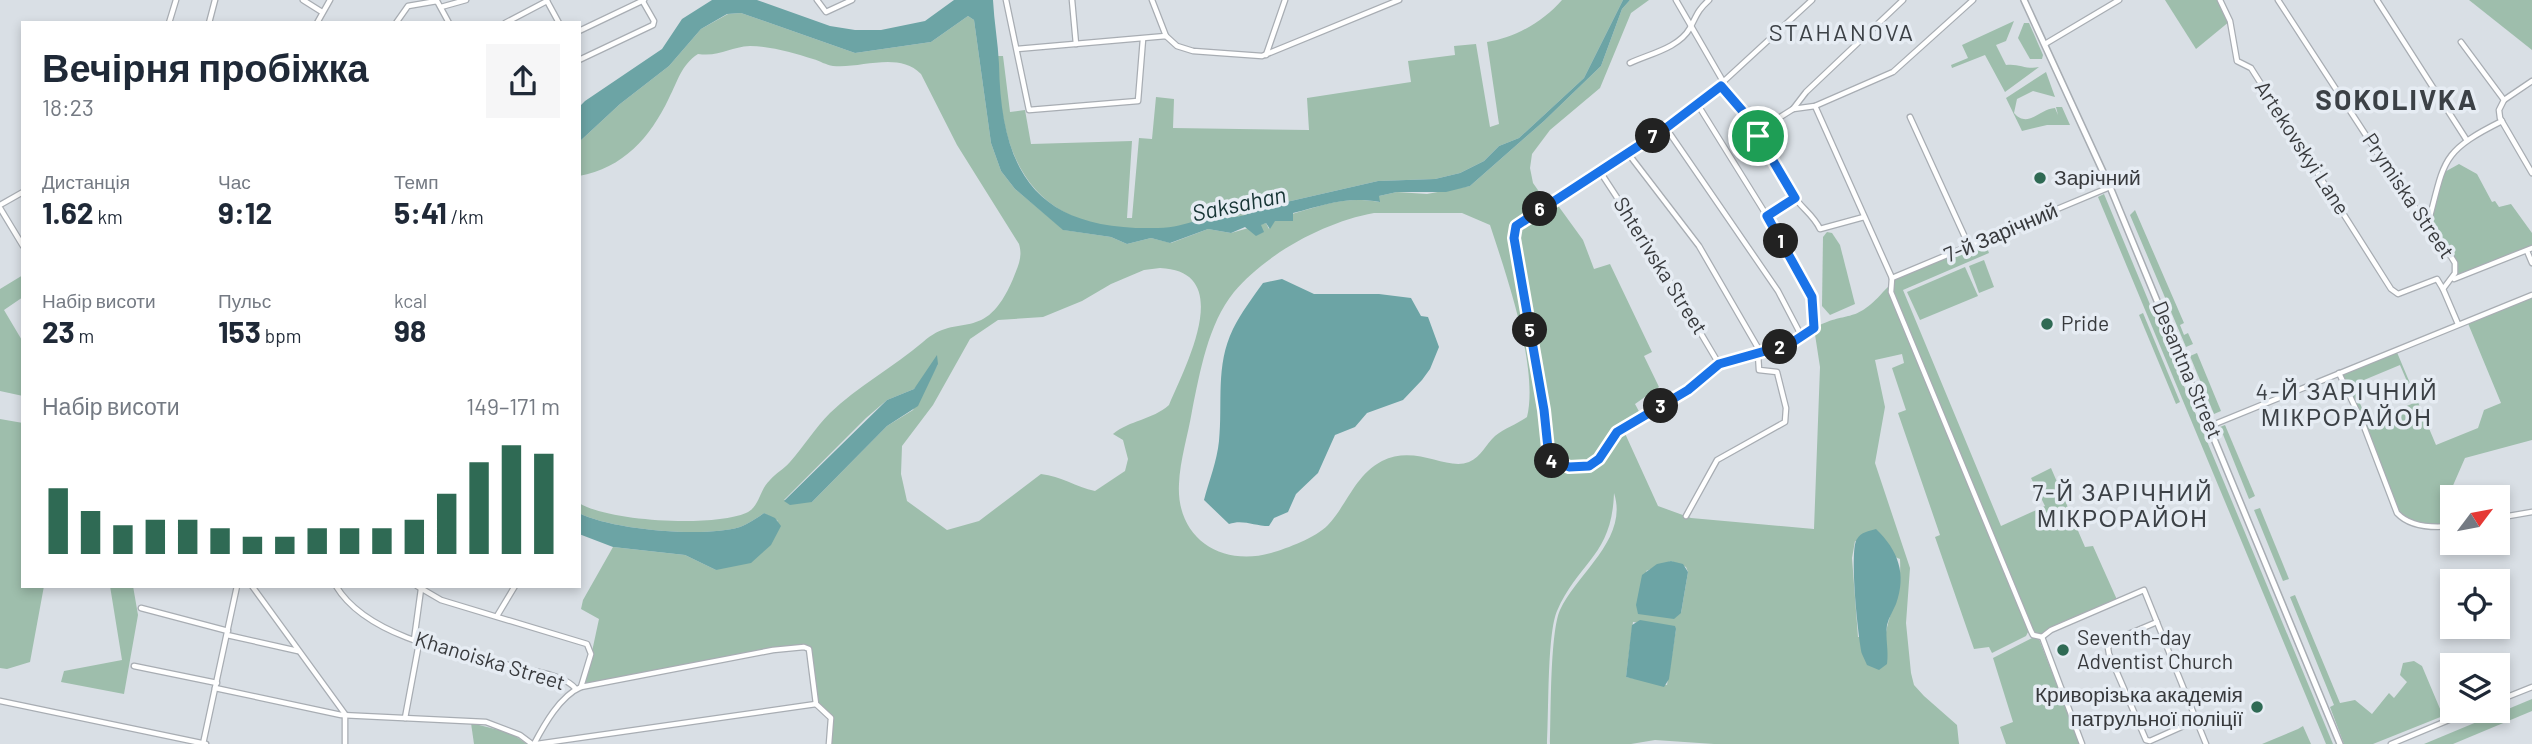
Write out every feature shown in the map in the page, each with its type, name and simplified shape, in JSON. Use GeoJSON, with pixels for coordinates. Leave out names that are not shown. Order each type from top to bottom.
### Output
{"type":"FeatureCollection","features":[{"type":"Feature","properties":{"kind":"main road","name":"Desantna Street"},"geometry":{"type":"LineString","coordinates":[[2024,0],[2110,187],[2340,744]]}},
{"type":"Feature","properties":{"kind":"street"},"geometry":{"type":"LineString","coordinates":[[170,21],[176,0]]}},
{"type":"Feature","properties":{"kind":"street"},"geometry":{"type":"LineString","coordinates":[[210,21],[215,0]]}},
{"type":"Feature","properties":{"kind":"street"},"geometry":{"type":"LineString","coordinates":[[303,0],[323,12]]}},
{"type":"Feature","properties":{"kind":"street"},"geometry":{"type":"LineString","coordinates":[[318,21],[330,0]]}},
{"type":"Feature","properties":{"kind":"street"},"geometry":{"type":"LineString","coordinates":[[406,0],[411,4]]}},
{"type":"Feature","properties":{"kind":"street"},"geometry":{"type":"LineString","coordinates":[[397,21],[405,8],[411,4],[437,0],[448,21]]}},
{"type":"Feature","properties":{"kind":"street"},"geometry":{"type":"LineString","coordinates":[[441,7],[466,0]]}},
{"type":"Feature","properties":{"kind":"street"},"geometry":{"type":"LineString","coordinates":[[509,21],[547,0],[558,21]]}},
{"type":"Feature","properties":{"kind":"street"},"geometry":{"type":"LineString","coordinates":[[581,30],[643,0],[654,20],[653,26],[581,59]]}},
{"type":"Feature","properties":{"kind":"street"},"geometry":{"type":"LineString","coordinates":[[817,0],[826,12],[852,0]]}},
{"type":"Feature","properties":{"kind":"street"},"geometry":{"type":"LineString","coordinates":[[1006,0],[1030,110],[1138,101],[1143,39]]}},
{"type":"Feature","properties":{"kind":"street"},"geometry":{"type":"LineString","coordinates":[[1072,0],[1076,44]]}},
{"type":"Feature","properties":{"kind":"street"},"geometry":{"type":"LineString","coordinates":[[1152,0],[1166,36],[1177,46],[1194,51],[1266,55],[1399,0]]}},
{"type":"Feature","properties":{"kind":"street"},"geometry":{"type":"LineString","coordinates":[[1266,55],[1285,0]]}},
{"type":"Feature","properties":{"kind":"street"},"geometry":{"type":"LineString","coordinates":[[1676,0],[1723,84],[1746,115],[1795,198],[1810,212],[1820,229],[1864,217]]}},
{"type":"Feature","properties":{"kind":"street"},"geometry":{"type":"LineString","coordinates":[[1630,63],[1669,46],[1690,28],[1696,13],[1709,0]]}},
{"type":"Feature","properties":{"kind":"street"},"geometry":{"type":"LineString","coordinates":[[1699,105],[1767,216],[1812,297],[1814,328],[1794,343],[1719,364],[1688,390],[1617,432],[1593,463],[1579,469],[1553,462],[1549,458],[1514,231],[1518,223],[1699,105],[1812,0]]}},
{"type":"Feature","properties":{"kind":"street"},"geometry":{"type":"LineString","coordinates":[[1774,121],[1794,109],[1806,93],[1903,0]]}},
{"type":"Feature","properties":{"kind":"street"},"geometry":{"type":"LineString","coordinates":[[1794,109],[1815,106],[1900,68],[1973,0]]}},
{"type":"Feature","properties":{"kind":"street"},"geometry":{"type":"LineString","coordinates":[[2045,44],[2119,0]]}},
{"type":"Feature","properties":{"kind":"street","name":"Artekovskyi Lane"},"geometry":{"type":"LineString","coordinates":[[2220,0],[2230,21],[2237,61],[2251,68],[2391,289],[2398,294],[2434,279],[2440,281],[2443,289]]}},
{"type":"Feature","properties":{"kind":"street","name":"Prymiska Street"},"geometry":{"type":"LineString","coordinates":[[2278,0],[2452,257],[2456,269],[2453,279],[2443,289],[2458,324]]}},
{"type":"Feature","properties":{"kind":"street"},"geometry":{"type":"LineString","coordinates":[[2377,0],[2466,139]]}},
{"type":"Feature","properties":{"kind":"street"},"geometry":{"type":"LineString","coordinates":[[1017,48],[1166,36]]}},
{"type":"Feature","properties":{"kind":"street"},"geometry":{"type":"LineString","coordinates":[[2461,42],[2504,100]]}},
{"type":"Feature","properties":{"kind":"street"},"geometry":{"type":"LineString","coordinates":[[2532,81],[2504,100],[2499,110],[2502,121],[2532,173]]}},
{"type":"Feature","properties":{"kind":"street"},"geometry":{"type":"LineString","coordinates":[[1815,106],[1892,278],[1891,292],[2031,631],[2033,635],[2042,637]]}},
{"type":"Feature","properties":{"kind":"street"},"geometry":{"type":"LineString","coordinates":[[1910,117],[1969,246]]}},
{"type":"Feature","properties":{"kind":"street"},"geometry":{"type":"LineString","coordinates":[[2428,225],[2446,162],[2466,139],[2502,121]]}},
{"type":"Feature","properties":{"kind":"street"},"geometry":{"type":"LineString","coordinates":[[1666,128],[1778,291],[1801,336]]}},
{"type":"Feature","properties":{"kind":"street"},"geometry":{"type":"LineString","coordinates":[[1627,152],[1672,208],[1716,275],[1760,353],[1759,370],[1777,372],[1786,408],[1785,422],[1717,460],[1686,516]]}},
{"type":"Feature","properties":{"kind":"street","name":"Shterivska Street"},"geometry":{"type":"LineString","coordinates":[[1599,170],[1653,251],[1719,364]]}},
{"type":"Feature","properties":{"kind":"street","name":"7-й Зарічний"},"geometry":{"type":"LineString","coordinates":[[1892,278],[2110,187]]}},
{"type":"Feature","properties":{"kind":"street"},"geometry":{"type":"LineString","coordinates":[[21,193],[0,206],[21,243]]}},
{"type":"Feature","properties":{"kind":"street"},"geometry":{"type":"LineString","coordinates":[[1767,216],[1795,198]]}},
{"type":"Feature","properties":{"kind":"street"},"geometry":{"type":"LineString","coordinates":[[2453,279],[2530,250],[2532,263]]}},
{"type":"Feature","properties":{"kind":"street"},"geometry":{"type":"LineString","coordinates":[[2210,426],[2532,295]]}},
{"type":"Feature","properties":{"kind":"street"},"geometry":{"type":"LineString","coordinates":[[2339,373],[2397,513],[2405,521],[2440,527]]}},
{"type":"Feature","properties":{"kind":"street"},"geometry":{"type":"LineString","coordinates":[[2510,516],[2532,512]]}},
{"type":"Feature","properties":{"kind":"street"},"geometry":{"type":"LineString","coordinates":[[0,701],[204,744],[237,588]]}},
{"type":"Feature","properties":{"kind":"street"},"geometry":{"type":"LineString","coordinates":[[253,588],[345,715],[345,744]]}},
{"type":"Feature","properties":{"kind":"street","name":"Khanoiska Street"},"geometry":{"type":"LineString","coordinates":[[337,588],[349,605],[416,642],[544,674],[579,688]]}},
{"type":"Feature","properties":{"kind":"street"},"geometry":{"type":"LineString","coordinates":[[405,718],[416,642],[419,588],[441,600],[587,645],[591,654],[579,688],[545,724],[534,744]]}},
{"type":"Feature","properties":{"kind":"street"},"geometry":{"type":"LineString","coordinates":[[496,616],[514,588]]}},
{"type":"Feature","properties":{"kind":"street"},"geometry":{"type":"LineString","coordinates":[[2042,637],[2051,630],[2144,590],[2206,744]]}},
{"type":"Feature","properties":{"kind":"street"},"geometry":{"type":"LineString","coordinates":[[141,608],[299,652]]}},
{"type":"Feature","properties":{"kind":"street"},"geometry":{"type":"LineString","coordinates":[[2157,622],[2112,641],[2109,644],[2109,654],[2146,740],[2197,720]]}},
{"type":"Feature","properties":{"kind":"street"},"geometry":{"type":"LineString","coordinates":[[2042,637],[2043,647],[2082,744]]}},
{"type":"Feature","properties":{"kind":"street"},"geometry":{"type":"LineString","coordinates":[[579,688],[774,650],[809,649],[816,705],[831,718],[829,744]]}},
{"type":"Feature","properties":{"kind":"street"},"geometry":{"type":"LineString","coordinates":[[134,666],[345,715],[486,722],[520,734],[534,744],[816,705]]}},
{"type":"Feature","properties":{"kind":"street"},"geometry":{"type":"LineString","coordinates":[[2510,696],[2532,687]]}},
{"type":"Feature","properties":{"kind":"street"},"geometry":{"type":"LineString","coordinates":[[2391,744],[2442,723]]}},
{"type":"Feature","properties":{"kind":"green space"},"geometry":{"type":"Polygon","coordinates":[[[1562,0],[1623,0],[1584,78],[1519,138],[1499,146],[1484,161],[1460,173],[1435,179],[1378,181],[1256,209],[1243,216],[1200,220],[1178,227],[1131,229],[1093,223],[1063,211],[1039,193],[1020,168],[1008,136],[1000,99],[998,56],[1003,56],[1010,112],[1025,110],[1031,144],[1132,141],[1127,218],[1132,218],[1139,138],[1152,139],[1156,97],[1174,99],[1173,128],[1309,130],[1307,98],[1411,82],[1408,61],[1455,55],[1454,46],[1476,44],[1490,127],[1499,124],[1487,42],[1508,37],[1528,27],[1547,15],[1562,0]]]}},
{"type":"Feature","properties":{"kind":"green space"},"geometry":{"type":"Polygon","coordinates":[[[1630,0],[1649,0],[1631,13],[1600,88],[1550,130],[1532,154],[1530,168],[1533,183],[1540,193],[1554,200],[1583,240],[1594,269],[1610,264],[1652,352],[1644,356],[1659,387],[1635,404],[1642,417],[1623,429],[1658,506],[1691,518],[1814,529],[1820,367],[1814,328],[1865,309],[1888,287],[1892,278],[1984,240],[1989,253],[1903,290],[2001,526],[2045,506],[2031,478],[2051,468],[2085,547],[2093,546],[2118,602],[2051,630],[2042,637],[2033,635],[2029,630],[2026,636],[1992,653],[1989,647],[1974,649],[1935,537],[1940,535],[1898,413],[1906,410],[1892,368],[1904,363],[1902,354],[1875,360],[1885,407],[1875,463],[1910,568],[1906,623],[1911,673],[1914,685],[1957,725],[1959,744],[1714,744],[1655,740],[1631,744],[1550,744],[1554,636],[1557,621],[1568,596],[1608,540],[1617,510],[1614,493],[1612,514],[1601,545],[1566,594],[1554,622],[1551,637],[1547,744],[830,744],[832,716],[819,706],[812,650],[804,646],[585,684],[599,619],[581,609],[583,600],[613,547],[685,555],[716,570],[778,521],[764,513],[743,526],[724,530],[682,532],[635,528],[581,514],[581,504],[614,515],[662,520],[710,520],[746,513],[754,507],[766,484],[790,462],[841,403],[936,333],[971,324],[992,313],[1013,279],[1020,257],[1019,244],[957,145],[921,74],[901,63],[833,66],[790,52],[758,46],[698,54],[684,68],[661,113],[644,138],[609,166],[581,176],[581,140],[620,104],[669,66],[701,29],[728,14],[741,13],[855,53],[931,42],[968,16],[974,20],[991,143],[1001,171],[1015,189],[1064,230],[1111,237],[1127,244],[1151,238],[1171,243],[1208,229],[1231,233],[1266,223],[1269,229],[1274,220],[1293,221],[1292,214],[1334,202],[1379,202],[1379,196],[1397,192],[1427,194],[1470,186],[1601,66],[1622,9],[1630,0]],[[1374,213],[1355,217],[1316,232],[1262,265],[1234,292],[1211,333],[1198,380],[1179,484],[1180,503],[1185,520],[1205,544],[1219,552],[1235,556],[1253,556],[1271,553],[1301,542],[1328,525],[1358,482],[1382,461],[1407,455],[1450,463],[1469,462],[1477,457],[1495,436],[1527,417],[1530,397],[1525,348],[1512,294],[1490,225],[1462,213],[1374,213]],[[1160,268],[1144,270],[1043,317],[998,320],[970,339],[933,405],[902,446],[901,474],[907,501],[947,530],[979,521],[1041,474],[1095,491],[1125,471],[1128,459],[1123,440],[1113,434],[1169,405],[1194,345],[1201,302],[1196,285],[1183,273],[1160,268]],[[938,364],[914,389],[887,400],[784,500],[812,502],[887,426],[913,410],[938,364]],[[1855,541],[1852,558],[1858,637],[1885,638],[1897,591],[1900,559],[1855,541]],[[1671,561],[1646,571],[1681,613],[1688,572],[1686,567],[1671,561]],[[1633,622],[1626,677],[1667,685],[1676,629],[1633,622]]]}},
{"type":"Feature","properties":{"kind":"green space"},"geometry":{"type":"Polygon","coordinates":[[[2165,0],[2220,0],[2230,21],[2196,49],[2165,0]]]}},
{"type":"Feature","properties":{"kind":"green space"},"geometry":{"type":"Polygon","coordinates":[[[2469,0],[2532,0],[2532,50],[2469,0]]]}},
{"type":"Feature","properties":{"kind":"green space"},"geometry":{"type":"Polygon","coordinates":[[[2014,21],[2006,41],[1996,45],[2006,65],[2039,67],[2005,92],[1985,55],[1952,68],[1951,65],[1968,58],[1962,45],[2014,21]]]}},
{"type":"Feature","properties":{"kind":"green space"},"geometry":{"type":"Polygon","coordinates":[[[2024,23],[2029,23],[2043,55],[2042,59],[2030,59],[2018,38],[2024,23]]]}},
{"type":"Feature","properties":{"kind":"green space"},"geometry":{"type":"Polygon","coordinates":[[[2046,72],[2055,97],[2033,91],[2017,99],[2014,113],[2029,119],[2055,108],[2058,115],[2056,107],[2062,107],[2070,125],[2047,125],[2022,131],[2006,98],[2046,72]]]}},
{"type":"Feature","properties":{"kind":"green space"},"geometry":{"type":"Polygon","coordinates":[[[2459,164],[2477,174],[2492,202],[2495,201],[2499,207],[2511,204],[2532,233],[2532,248],[2453,279],[2455,263],[2428,225],[2441,174],[2459,164]]]}},
{"type":"Feature","properties":{"kind":"green space"},"geometry":{"type":"Polygon","coordinates":[[[2104,194],[2333,744],[2326,744],[2098,197],[2104,194]]]}},
{"type":"Feature","properties":{"kind":"green space"},"geometry":{"type":"Polygon","coordinates":[[[2135,210],[2184,323],[2180,325],[2184,335],[2188,333],[2193,344],[2186,347],[2130,215],[2135,210]]]}},
{"type":"Feature","properties":{"kind":"green space"},"geometry":{"type":"Polygon","coordinates":[[[1827,232],[1832,233],[1840,245],[1855,304],[1830,315],[1822,306],[1823,237],[1827,232]]]}},
{"type":"Feature","properties":{"kind":"green space"},"geometry":{"type":"Polygon","coordinates":[[[1984,260],[1994,287],[1979,293],[1969,266],[1984,260]]]}},
{"type":"Feature","properties":{"kind":"green space"},"geometry":{"type":"Polygon","coordinates":[[[1965,267],[1978,296],[1920,320],[1907,292],[1965,267]]]}},
{"type":"Feature","properties":{"kind":"green space"},"geometry":{"type":"Polygon","coordinates":[[[21,276],[21,298],[4,310],[21,339],[21,396],[0,391],[0,289],[21,276]]]}},
{"type":"Feature","properties":{"kind":"green space"},"geometry":{"type":"Polygon","coordinates":[[[2532,295],[2532,440],[2465,458],[2453,485],[2440,485],[2439,527],[2405,521],[2397,513],[2363,424],[2339,373],[2396,350],[2436,445],[2478,428],[2484,410],[2501,403],[2467,321],[2532,295]],[[2400,365],[2352,385],[2368,422],[2414,403],[2412,395],[2406,391],[2409,386],[2400,365]]]}},
{"type":"Feature","properties":{"kind":"green space"},"geometry":{"type":"Polygon","coordinates":[[[2143,313],[2180,402],[2176,404],[2139,315],[2143,313]]]}},
{"type":"Feature","properties":{"kind":"green space"},"geometry":{"type":"Polygon","coordinates":[[[2197,353],[2221,411],[2214,414],[2190,356],[2197,353]]]}},
{"type":"Feature","properties":{"kind":"green space"},"geometry":{"type":"Polygon","coordinates":[[[0,419],[21,423],[21,588],[44,588],[30,662],[7,669],[0,668],[0,419]]]}},
{"type":"Feature","properties":{"kind":"green space"},"geometry":{"type":"Polygon","coordinates":[[[2225,425],[2255,496],[2249,499],[2220,427],[2225,425]]]}},
{"type":"Feature","properties":{"kind":"green space"},"geometry":{"type":"Polygon","coordinates":[[[2260,508],[2289,579],[2283,581],[2254,510],[2260,508]]]}},
{"type":"Feature","properties":{"kind":"green space"},"geometry":{"type":"Polygon","coordinates":[[[110,588],[133,588],[138,615],[124,694],[61,682],[64,671],[122,660],[110,588]]]}},
{"type":"Feature","properties":{"kind":"green space"},"geometry":{"type":"Polygon","coordinates":[[[2295,595],[2340,703],[2355,700],[2372,714],[2389,693],[2394,698],[2407,682],[2400,675],[2403,663],[2414,661],[2422,666],[2440,709],[2440,717],[2373,744],[2344,744],[2330,707],[2334,705],[2290,597],[2295,595]]]}},
{"type":"Feature","properties":{"kind":"green space"},"geometry":{"type":"Polygon","coordinates":[[[2036,636],[2080,744],[2006,744],[2000,727],[2013,722],[1993,658],[2036,636]]]}},
{"type":"Feature","properties":{"kind":"green space"},"geometry":{"type":"Polygon","coordinates":[[[2532,699],[2532,711],[2510,720],[2510,708],[2532,699]]]}},
{"type":"Feature","properties":{"kind":"green space"},"geometry":{"type":"Polygon","coordinates":[[[471,723],[511,733],[527,744],[474,744],[471,723]]]}},
{"type":"Feature","properties":{"kind":"green space"},"geometry":{"type":"Polygon","coordinates":[[[2474,723],[2503,723],[2453,744],[2424,744],[2474,723]]]}},
{"type":"Feature","properties":{"kind":"green space"},"geometry":{"type":"Polygon","coordinates":[[[2303,726],[2311,744],[2262,744],[2298,729],[2303,726]]]}},
{"type":"Feature","properties":{"kind":"water"},"geometry":{"type":"Polygon","coordinates":[[[712,0],[757,0],[830,26],[881,30],[925,21],[954,0],[993,0],[1002,104],[1008,138],[1019,166],[1035,190],[1056,207],[1084,220],[1117,226],[1158,228],[1206,219],[1243,216],[1256,209],[1378,181],[1435,179],[1460,173],[1484,161],[1499,146],[1519,138],[1584,78],[1623,0],[1630,0],[1622,9],[1601,66],[1470,186],[1446,192],[1397,192],[1379,196],[1380,202],[1356,200],[1326,204],[1293,213],[1293,221],[1275,221],[1270,229],[1266,223],[1261,225],[1264,232],[1256,236],[1245,227],[1231,233],[1208,229],[1170,243],[1151,238],[1127,244],[1111,237],[1063,230],[1015,189],[1001,171],[991,143],[974,20],[968,16],[931,42],[855,53],[741,13],[727,14],[701,29],[669,66],[620,104],[581,140],[581,105],[662,49],[682,19],[712,0]]]}},
{"type":"Feature","properties":{"kind":"water"},"geometry":{"type":"Polygon","coordinates":[[[1282,279],[1314,294],[1379,294],[1411,298],[1421,316],[1428,317],[1439,347],[1430,369],[1403,400],[1367,413],[1355,427],[1335,435],[1318,473],[1296,494],[1288,512],[1274,518],[1269,526],[1244,522],[1229,524],[1204,500],[1218,448],[1222,371],[1227,343],[1236,323],[1263,283],[1282,279]]]}},
{"type":"Feature","properties":{"kind":"water"},"geometry":{"type":"Polygon","coordinates":[[[937,355],[938,364],[918,406],[887,426],[812,502],[790,505],[784,501],[887,400],[914,389],[937,355]]]}},
{"type":"Feature","properties":{"kind":"water"},"geometry":{"type":"Polygon","coordinates":[[[764,513],[775,518],[781,526],[771,545],[751,563],[716,570],[685,555],[613,547],[581,535],[581,514],[635,528],[682,532],[705,532],[743,526],[764,513]]]}},
{"type":"Feature","properties":{"kind":"water"},"geometry":{"type":"Polygon","coordinates":[[[1876,529],[1895,554],[1901,583],[1887,625],[1887,664],[1879,670],[1867,665],[1862,654],[1854,575],[1857,539],[1863,533],[1876,529]]]}},
{"type":"Feature","properties":{"kind":"water"},"geometry":{"type":"Polygon","coordinates":[[[1671,561],[1683,564],[1688,572],[1681,613],[1674,619],[1638,614],[1636,605],[1642,575],[1657,564],[1671,561]]]}},
{"type":"Feature","properties":{"kind":"water"},"geometry":{"type":"Polygon","coordinates":[[[1640,620],[1675,626],[1669,679],[1664,687],[1626,677],[1632,625],[1640,620]]]}},
{"type":"Feature","properties":{"kind":"place","name":"Зарічний"},"geometry":{"type":"Point","coordinates":[2040,178]}},
{"type":"Feature","properties":{"kind":"place","name":"Pride"},"geometry":{"type":"Point","coordinates":[2047,324]}},
{"type":"Feature","properties":{"kind":"place","name":"Seventh-day Adventist Church"},"geometry":{"type":"Point","coordinates":[2063,650]}},
{"type":"Feature","properties":{"kind":"place","name":"Криворізька академія патрульної поліції"},"geometry":{"type":"Point","coordinates":[2257,707]}},
{"type":"Feature","properties":{"kind":"district","name":"STAHANOVA"},"geometry":{"type":"Point","coordinates":[1842,33]}},
{"type":"Feature","properties":{"kind":"district","name":"SOKOLIVKA"},"geometry":{"type":"Point","coordinates":[2397,100]}},
{"type":"Feature","properties":{"kind":"district","name":"4-Й ЗАРІЧНИЙ МІКРОРАЙОН"},"geometry":{"type":"Point","coordinates":[2347,405]}},
{"type":"Feature","properties":{"kind":"district","name":"7-Й ЗАРІЧНИЙ МІКРОРАЙОН"},"geometry":{"type":"Point","coordinates":[2123,506]}},
{"type":"Feature","properties":{"kind":"route"},"geometry":{"type":"LineString","coordinates":[[1721,86],[1746,115],[1758,136],[1795,198],[1767,216],[1812,297],[1814,328],[1790,344],[1719,364],[1688,390],[1617,432],[1599,459],[1589,466],[1579,469],[1553,462],[1549,458],[1544,410],[1514,238],[1516,226],[1666,128],[1721,86]]}},
{"type":"Feature","properties":{"kind":"water label","name":"Saksahan"},"geometry":{"type":"Point","coordinates":[1239,204]}}]}
